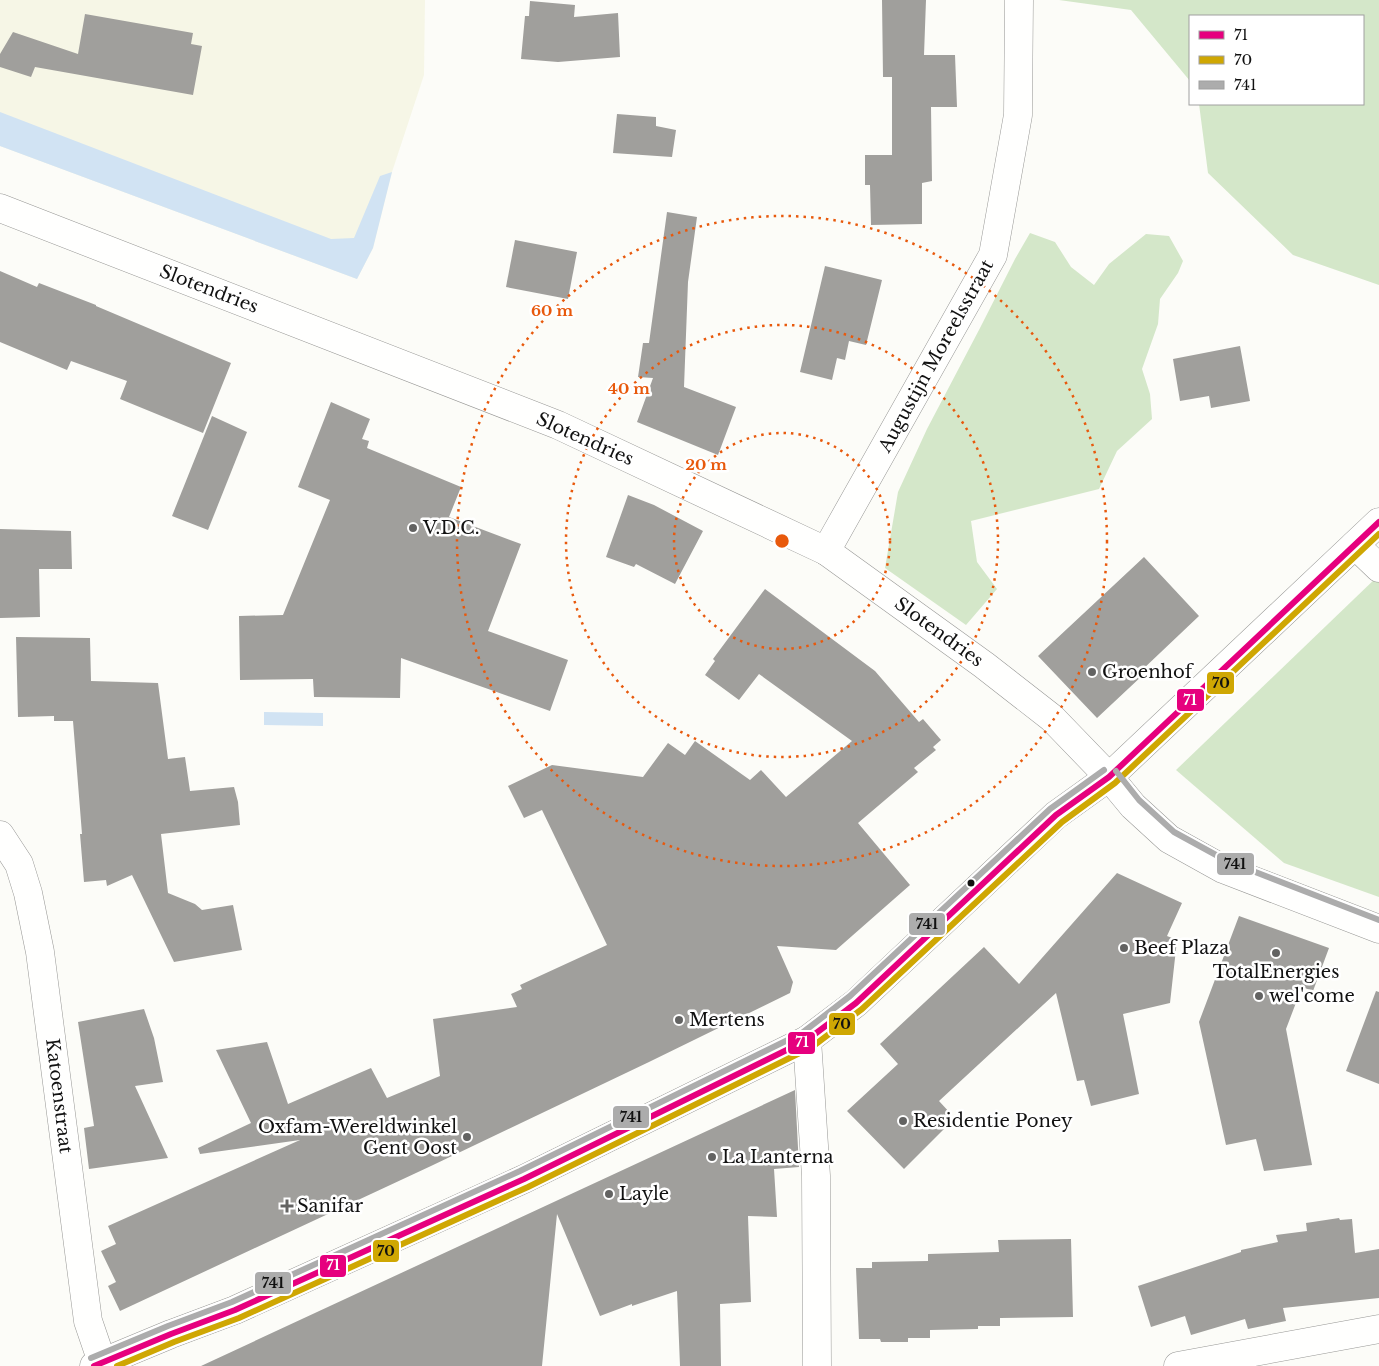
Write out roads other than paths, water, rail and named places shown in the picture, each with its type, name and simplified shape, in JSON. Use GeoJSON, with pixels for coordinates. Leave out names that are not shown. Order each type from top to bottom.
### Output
{"type":"FeatureCollection","features":[{"type":"Feature","properties":{"kind":"street","name":"Augustijn Moreelsstraat"},"geometry":{"type":"LineString","coordinates":[[826,551],[993,255],[1018,115],[1019,0]]}},
{"type":"Feature","properties":{"kind":"street","name":"Slotendries"},"geometry":{"type":"LineString","coordinates":[[0,208],[558,425],[826,551],[984,665],[1052,718],[1109,777],[1133,806],[1169,840],[1223,870],[1379,929]]}},
{"type":"Feature","properties":{"kind":"street"},"geometry":{"type":"LineString","coordinates":[[102,1365],[235,1310],[497,1191],[806,1040],[856,1003],[1056,815],[1109,777],[1379,522]]}},
{"type":"Feature","properties":{"kind":"street"},"geometry":{"type":"LineString","coordinates":[[1355,545],[1379,568]]}},
{"type":"Feature","properties":{"kind":"street","name":"Katoenstraat"},"geometry":{"type":"LineString","coordinates":[[0,835],[18,864],[28,893],[40,952],[88,1320],[102,1365]]}},
{"type":"Feature","properties":{"kind":"street"},"geometry":{"type":"LineString","coordinates":[[806,1040],[816,1176],[817,1366]]}},
{"type":"Feature","properties":{"kind":"street"},"geometry":{"type":"LineString","coordinates":[[1178,1366],[1379,1329]]}},
{"type":"Feature","properties":{"kind":"water"},"geometry":{"type":"Polygon","coordinates":[[[0,112],[331,239],[354,238],[380,176],[392,172],[373,248],[357,279],[0,146],[0,112]]]}},
{"type":"Feature","properties":{"kind":"water"},"geometry":{"type":"Polygon","coordinates":[[[264,712],[323,713],[323,726],[264,725],[264,712]]]}},
{"type":"Feature","properties":{"kind":"place","name":"V.D.C."},"geometry":{"type":"Point","coordinates":[413,528]}},
{"type":"Feature","properties":{"kind":"place","name":"Groenhof"},"geometry":{"type":"Point","coordinates":[1092,672]}},
{"type":"Feature","properties":{"kind":"place","name":"Beef Plaza"},"geometry":{"type":"Point","coordinates":[1124,948]}},
{"type":"Feature","properties":{"kind":"place","name":"TotalEnergies"},"geometry":{"type":"Point","coordinates":[1276,953]}},
{"type":"Feature","properties":{"kind":"place","name":"wel'come"},"geometry":{"type":"Point","coordinates":[1259,996]}},
{"type":"Feature","properties":{"kind":"place","name":"Mertens"},"geometry":{"type":"Point","coordinates":[679,1020]}},
{"type":"Feature","properties":{"kind":"place","name":"Residentie Poney"},"geometry":{"type":"Point","coordinates":[903,1121]}},
{"type":"Feature","properties":{"kind":"place","name":"Oxfam-Wereldwinkel Gent Oost"},"geometry":{"type":"Point","coordinates":[467,1137]}},
{"type":"Feature","properties":{"kind":"place","name":"La Lanterna"},"geometry":{"type":"Point","coordinates":[712,1157]}},
{"type":"Feature","properties":{"kind":"place","name":"Layle"},"geometry":{"type":"Point","coordinates":[609,1194]}},
{"type":"Feature","properties":{"kind":"place","name":"Sanifar"},"geometry":{"type":"Point","coordinates":[287,1206]}}]}
